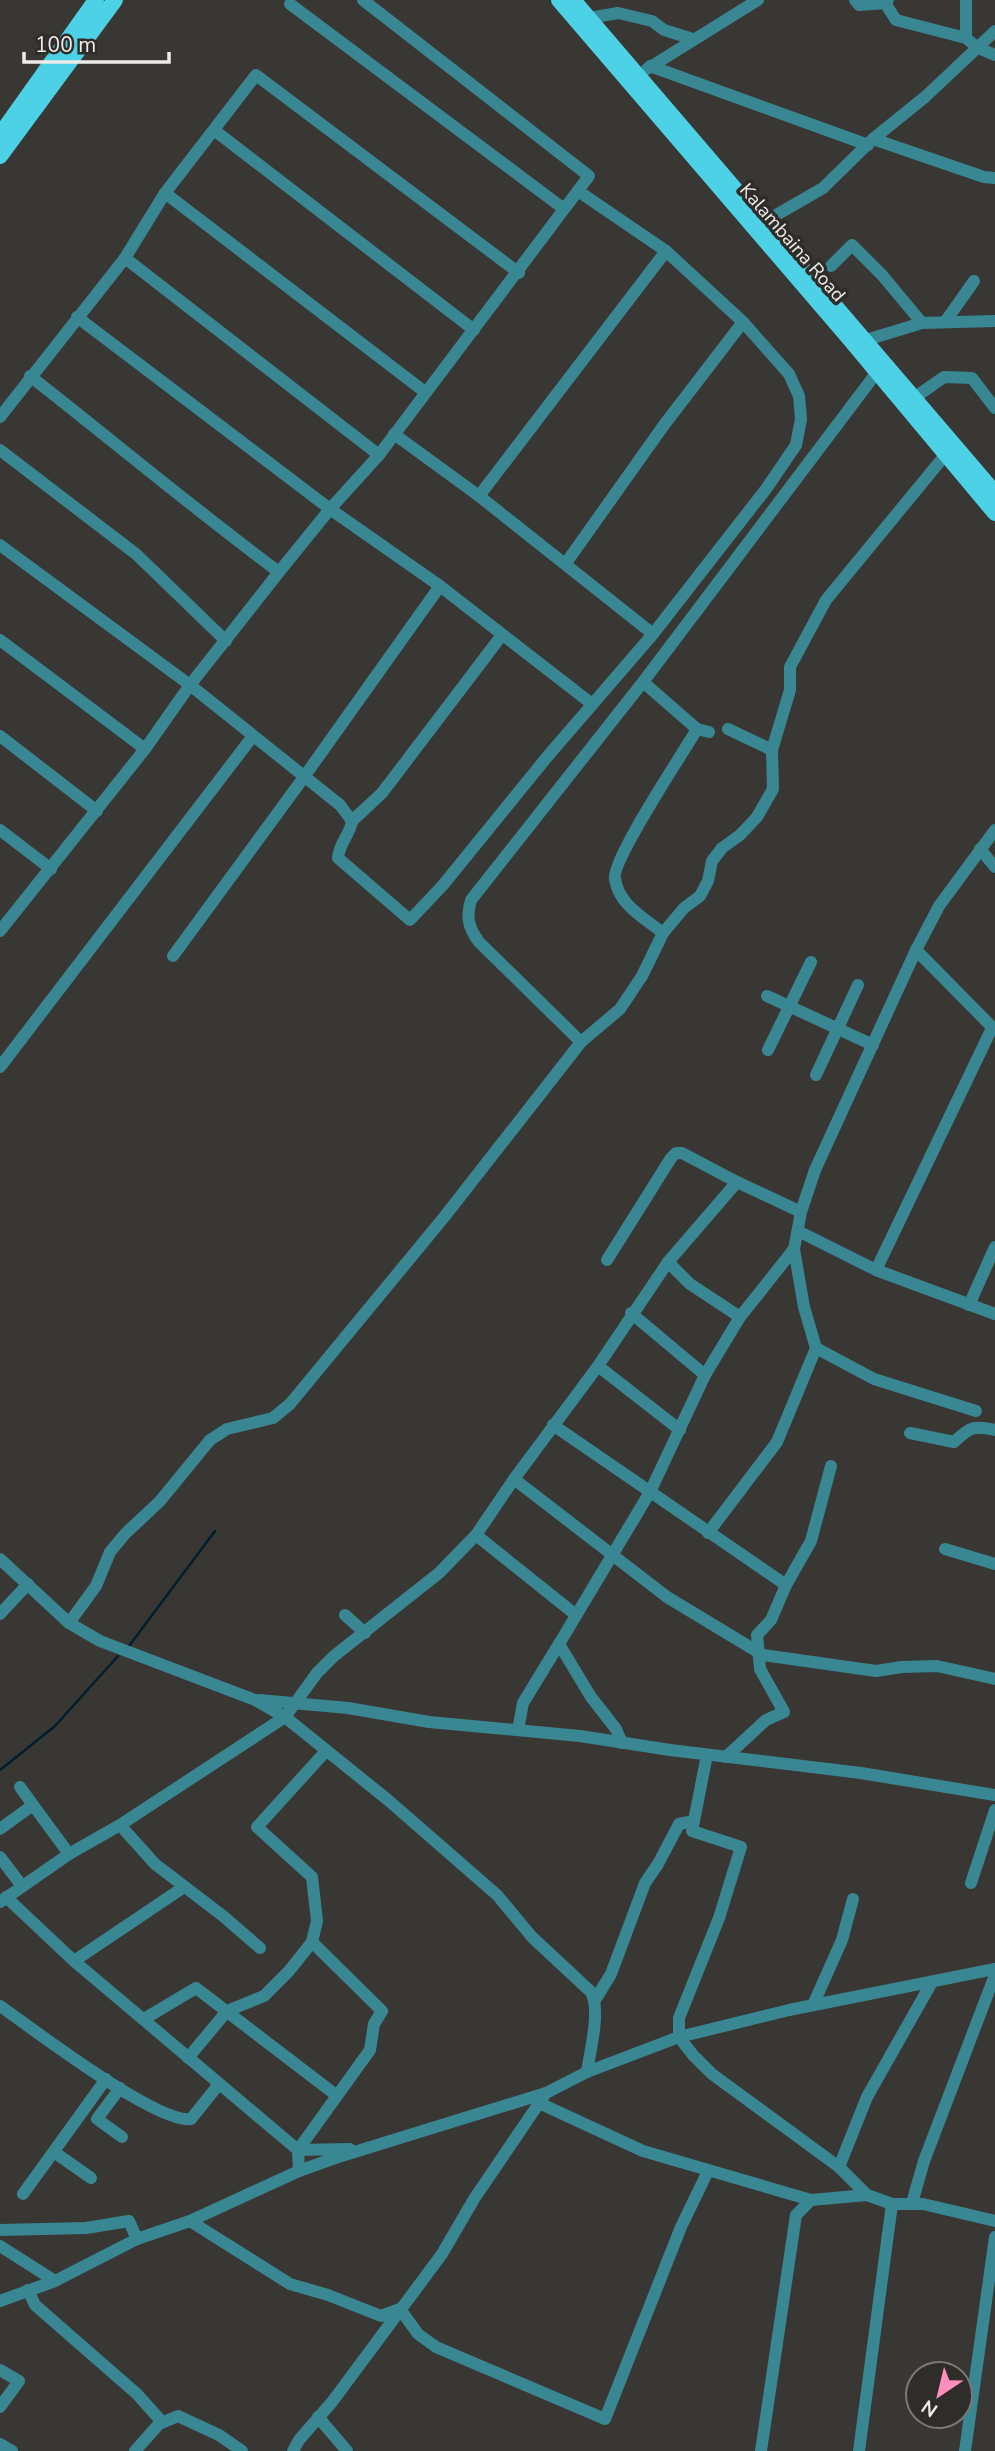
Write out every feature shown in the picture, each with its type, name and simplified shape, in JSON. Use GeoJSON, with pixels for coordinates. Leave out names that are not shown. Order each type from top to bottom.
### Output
{"type":"FeatureCollection","features":[{"type":"Feature","properties":{"kind":"main road"},"geometry":{"type":"LineString","coordinates":[[0,135],[96,0]]}},
{"type":"Feature","properties":{"kind":"main road"},"geometry":{"type":"LineString","coordinates":[[0,156],[114,0]]}},
{"type":"Feature","properties":{"kind":"main road","name":"Kalambaina Road"},"geometry":{"type":"LineString","coordinates":[[559,0],[995,513]]}},
{"type":"Feature","properties":{"kind":"main road","name":"Kalambaina Road"},"geometry":{"type":"LineString","coordinates":[[573,0],[644,71],[764,222],[995,493]]}},
{"type":"Feature","properties":{"kind":"street"},"geometry":{"type":"LineString","coordinates":[[0,931],[97,811],[190,685],[279,572],[330,509],[379,455],[425,391],[519,273],[589,176],[363,0]]}},
{"type":"Feature","properties":{"kind":"street"},"geometry":{"type":"LineString","coordinates":[[644,71],[758,0]]}},
{"type":"Feature","properties":{"kind":"street"},"geometry":{"type":"LineString","coordinates":[[855,0],[859,5],[886,1],[896,20],[966,38],[978,48],[995,55]]}},
{"type":"Feature","properties":{"kind":"street"},"geometry":{"type":"LineString","coordinates":[[966,0],[966,38]]}},
{"type":"Feature","properties":{"kind":"street"},"geometry":{"type":"LineString","coordinates":[[290,4],[564,209]]}},
{"type":"Feature","properties":{"kind":"street"},"geometry":{"type":"LineString","coordinates":[[589,18],[618,13],[652,21],[664,30],[692,39]]}},
{"type":"Feature","properties":{"kind":"street"},"geometry":{"type":"LineString","coordinates":[[764,222],[823,188],[995,31]]}},
{"type":"Feature","properties":{"kind":"street"},"geometry":{"type":"LineString","coordinates":[[644,71],[984,177],[995,178]]}},
{"type":"Feature","properties":{"kind":"street"},"geometry":{"type":"LineString","coordinates":[[0,417],[125,258],[165,192],[256,75],[519,273]]}},
{"type":"Feature","properties":{"kind":"street"},"geometry":{"type":"LineString","coordinates":[[214,130],[474,330]]}},
{"type":"Feature","properties":{"kind":"street"},"geometry":{"type":"LineString","coordinates":[[502,635],[382,793],[352,821],[351,829],[338,850],[338,858],[410,920],[443,885],[547,757],[653,634],[766,489],[796,445],[801,419],[799,396],[789,374],[743,322],[666,251],[579,191]]}},
{"type":"Feature","properties":{"kind":"street"},"geometry":{"type":"LineString","coordinates":[[165,192],[425,391]]}},
{"type":"Feature","properties":{"kind":"street"},"geometry":{"type":"LineString","coordinates":[[831,266],[852,245],[882,275],[922,323]]}},
{"type":"Feature","properties":{"kind":"street"},"geometry":{"type":"LineString","coordinates":[[479,496],[666,251]]}},
{"type":"Feature","properties":{"kind":"street"},"geometry":{"type":"LineString","coordinates":[[125,258],[379,455]]}},
{"type":"Feature","properties":{"kind":"street"},"geometry":{"type":"LineString","coordinates":[[945,322],[974,281]]}},
{"type":"Feature","properties":{"kind":"street"},"geometry":{"type":"LineString","coordinates":[[77,317],[330,509],[440,586],[593,704]]}},
{"type":"Feature","properties":{"kind":"street"},"geometry":{"type":"LineString","coordinates":[[866,340],[922,323],[995,321]]}},
{"type":"Feature","properties":{"kind":"street"},"geometry":{"type":"LineString","coordinates":[[566,563],[664,425],[743,322]]}},
{"type":"Feature","properties":{"kind":"street"},"geometry":{"type":"LineString","coordinates":[[581,1042],[471,932],[466,916],[471,900],[643,682],[877,372]]}},
{"type":"Feature","properties":{"kind":"street"},"geometry":{"type":"LineString","coordinates":[[30,376],[212,522],[279,572]]}},
{"type":"Feature","properties":{"kind":"street"},"geometry":{"type":"LineString","coordinates":[[914,398],[944,377],[972,378],[995,408]]}},
{"type":"Feature","properties":{"kind":"street"},"geometry":{"type":"LineString","coordinates":[[394,434],[566,563],[653,634]]}},
{"type":"Feature","properties":{"kind":"street"},"geometry":{"type":"LineString","coordinates":[[0,450],[136,554],[226,641]]}},
{"type":"Feature","properties":{"kind":"street"},"geometry":{"type":"LineString","coordinates":[[69,1623],[96,1586],[110,1552],[160,1501],[210,1440],[227,1429],[273,1418],[290,1404],[446,1216],[581,1042],[620,1009],[642,976],[663,933],[676,915],[701,896],[708,881],[712,861],[722,848],[740,835],[762,809],[774,789],[772,750],[789,690],[790,667],[826,600],[946,454]]}},
{"type":"Feature","properties":{"kind":"street"},"geometry":{"type":"LineString","coordinates":[[0,545],[190,685],[341,805],[352,821]]}},
{"type":"Feature","properties":{"kind":"street"},"geometry":{"type":"LineString","coordinates":[[173,956],[440,586]]}},
{"type":"Feature","properties":{"kind":"street"},"geometry":{"type":"LineString","coordinates":[[0,640],[145,749]]}},
{"type":"Feature","properties":{"kind":"street"},"geometry":{"type":"LineString","coordinates":[[643,682],[703,730],[633,834],[614,878],[624,902],[663,933]]}},
{"type":"Feature","properties":{"kind":"street"},"geometry":{"type":"LineString","coordinates":[[728,729],[772,750]]}},
{"type":"Feature","properties":{"kind":"street"},"geometry":{"type":"LineString","coordinates":[[0,736],[97,811]]}},
{"type":"Feature","properties":{"kind":"street"},"geometry":{"type":"LineString","coordinates":[[0,1067],[253,736]]}},
{"type":"Feature","properties":{"kind":"street"},"geometry":{"type":"LineString","coordinates":[[0,830],[51,869]]}},
{"type":"Feature","properties":{"kind":"street"},"geometry":{"type":"LineString","coordinates":[[708,1533],[777,1442],[816,1348],[800,1287],[794,1249],[801,1212],[815,1170],[916,950],[939,906],[995,830]]}},
{"type":"Feature","properties":{"kind":"street"},"geometry":{"type":"LineString","coordinates":[[979,849],[995,867]]}},
{"type":"Feature","properties":{"kind":"street"},"geometry":{"type":"LineString","coordinates":[[876,1270],[994,1029],[916,950]]}},
{"type":"Feature","properties":{"kind":"street"},"geometry":{"type":"LineString","coordinates":[[768,1050],[811,962]]}},
{"type":"Feature","properties":{"kind":"street"},"geometry":{"type":"LineString","coordinates":[[816,1074],[858,985]]}},
{"type":"Feature","properties":{"kind":"street"},"geometry":{"type":"LineString","coordinates":[[767,996],[873,1045]]}},
{"type":"Feature","properties":{"kind":"street"},"geometry":{"type":"LineString","coordinates":[[607,1260],[676,1153],[682,1153],[801,1212]]}},
{"type":"Feature","properties":{"kind":"street"},"geometry":{"type":"LineString","coordinates":[[365,2148],[298,2150],[3,1900],[69,1854],[121,1825],[285,1717],[326,1664],[439,1573],[476,1535],[598,1366],[631,1313],[668,1262],[737,1182]]}},
{"type":"Feature","properties":{"kind":"street"},"geometry":{"type":"LineString","coordinates":[[798,1231],[876,1270],[995,1314]]}},
{"type":"Feature","properties":{"kind":"street"},"geometry":{"type":"LineString","coordinates":[[969,1306],[995,1247]]}},
{"type":"Feature","properties":{"kind":"street"},"geometry":{"type":"LineString","coordinates":[[518,1730],[523,1703],[650,1492],[705,1375],[740,1317],[794,1249]]}},
{"type":"Feature","properties":{"kind":"street"},"geometry":{"type":"LineString","coordinates":[[668,1262],[690,1284],[740,1317]]}},
{"type":"Feature","properties":{"kind":"street"},"geometry":{"type":"LineString","coordinates":[[631,1313],[705,1375]]}},
{"type":"Feature","properties":{"kind":"street"},"geometry":{"type":"LineString","coordinates":[[816,1348],[874,1379],[976,1411]]}},
{"type":"Feature","properties":{"kind":"street"},"geometry":{"type":"LineString","coordinates":[[598,1366],[680,1430]]}},
{"type":"Feature","properties":{"kind":"street"},"geometry":{"type":"LineString","coordinates":[[553,1425],[786,1585]]}},
{"type":"Feature","properties":{"kind":"street"},"geometry":{"type":"LineString","coordinates":[[910,1433],[954,1441],[977,1426],[995,1430]]}},
{"type":"Feature","properties":{"kind":"street"},"geometry":{"type":"LineString","coordinates":[[726,1757],[766,1720],[784,1712],[760,1668],[757,1635],[771,1620],[786,1585],[811,1541],[831,1466]]}},
{"type":"Feature","properties":{"kind":"street"},"geometry":{"type":"LineString","coordinates":[[514,1479],[667,1597],[759,1653],[876,1671],[937,1666],[995,1679]]}},
{"type":"Feature","properties":{"kind":"street"},"geometry":{"type":"LineString","coordinates":[[476,1535],[576,1615]]}},
{"type":"Feature","properties":{"kind":"street"},"geometry":{"type":"LineString","coordinates":[[945,1549],[995,1564]]}},
{"type":"Feature","properties":{"kind":"street"},"geometry":{"type":"LineString","coordinates":[[0,1559],[69,1623],[100,1641],[255,1700],[285,1717],[388,1800],[497,1895],[532,1937],[591,1992],[595,2000]]}},
{"type":"Feature","properties":{"kind":"street"},"geometry":{"type":"LineString","coordinates":[[0,1614],[27,1584]]}},
{"type":"Feature","properties":{"kind":"street"},"geometry":{"type":"LineString","coordinates":[[345,1615],[365,1633]]}},
{"type":"Feature","properties":{"kind":"street"},"geometry":{"type":"LineString","coordinates":[[559,1644],[591,1697],[616,1729],[622,1743]]}},
{"type":"Feature","properties":{"kind":"street"},"geometry":{"type":"LineString","coordinates":[[255,1700],[296,1702],[429,1722],[518,1730],[861,1773],[995,1796]]}},
{"type":"Feature","properties":{"kind":"street"},"geometry":{"type":"LineString","coordinates":[[188,2058],[227,2011],[264,1996],[312,1942],[317,1921],[312,1877],[257,1827],[326,1751]]}},
{"type":"Feature","properties":{"kind":"street"},"geometry":{"type":"LineString","coordinates":[[707,1755],[692,1831],[741,1847],[719,1918],[679,2018],[679,2037],[693,2056],[712,2074],[839,2167],[867,2195]]}},
{"type":"Feature","properties":{"kind":"street"},"geometry":{"type":"LineString","coordinates":[[20,1787],[69,1854]]}},
{"type":"Feature","properties":{"kind":"street"},"geometry":{"type":"LineString","coordinates":[[0,1829],[33,1805]]}},
{"type":"Feature","properties":{"kind":"street"},"geometry":{"type":"LineString","coordinates":[[971,1883],[995,1810]]}},
{"type":"Feature","properties":{"kind":"street"},"geometry":{"type":"LineString","coordinates":[[587,2073],[595,2000],[611,1974],[645,1883],[679,1824],[694,1821]]}},
{"type":"Feature","properties":{"kind":"street"},"geometry":{"type":"LineString","coordinates":[[121,1825],[155,1864],[260,1948]]}},
{"type":"Feature","properties":{"kind":"street"},"geometry":{"type":"LineString","coordinates":[[0,1857],[22,1886]]}},
{"type":"Feature","properties":{"kind":"street"},"geometry":{"type":"LineString","coordinates":[[75,1961],[184,1887]]}},
{"type":"Feature","properties":{"kind":"street"},"geometry":{"type":"LineString","coordinates":[[813,2005],[842,1940],[853,1899]]}},
{"type":"Feature","properties":{"kind":"street"},"geometry":{"type":"LineString","coordinates":[[299,2171],[298,2150],[370,2050],[374,2024],[382,2011],[312,1942]]}},
{"type":"Feature","properties":{"kind":"street"},"geometry":{"type":"LineString","coordinates":[[0,2301],[54,2281],[137,2239],[190,2221],[299,2171],[365,2148],[542,2098],[587,2073],[679,2037],[813,2005],[995,1969]]}},
{"type":"Feature","properties":{"kind":"street"},"geometry":{"type":"LineString","coordinates":[[912,2203],[923,2161],[991,2002],[995,1975]]}},
{"type":"Feature","properties":{"kind":"street"},"geometry":{"type":"LineString","coordinates":[[839,2167],[867,2097],[932,1982]]}},
{"type":"Feature","properties":{"kind":"street"},"geometry":{"type":"LineString","coordinates":[[144,2019],[196,1988],[336,2095]]}},
{"type":"Feature","properties":{"kind":"street"},"geometry":{"type":"LineString","coordinates":[[0,2006],[157,2111],[187,2120],[194,2117],[219,2084]]}},
{"type":"Feature","properties":{"kind":"street"},"geometry":{"type":"LineString","coordinates":[[23,2194],[106,2079]]}},
{"type":"Feature","properties":{"kind":"street"},"geometry":{"type":"LineString","coordinates":[[120,2088],[97,2119],[122,2137]]}},
{"type":"Feature","properties":{"kind":"street"},"geometry":{"type":"LineString","coordinates":[[542,2098],[643,2151],[811,2200],[867,2195],[892,2204],[912,2203],[995,2221]]}},
{"type":"Feature","properties":{"kind":"street"},"geometry":{"type":"LineString","coordinates":[[293,2451],[442,2255],[474,2199],[542,2098]]}},
{"type":"Feature","properties":{"kind":"street"},"geometry":{"type":"LineString","coordinates":[[54,2152],[91,2178]]}},
{"type":"Feature","properties":{"kind":"street"},"geometry":{"type":"LineString","coordinates":[[400,2309],[418,2334],[436,2347],[605,2419],[681,2227],[708,2171]]}},
{"type":"Feature","properties":{"kind":"street"},"geometry":{"type":"LineString","coordinates":[[761,2451],[796,2215],[811,2200]]}},
{"type":"Feature","properties":{"kind":"street"},"geometry":{"type":"LineString","coordinates":[[859,2451],[892,2204]]}},
{"type":"Feature","properties":{"kind":"street"},"geometry":{"type":"LineString","coordinates":[[0,2230],[86,2228],[129,2221],[137,2239]]}},
{"type":"Feature","properties":{"kind":"street"},"geometry":{"type":"LineString","coordinates":[[190,2221],[290,2284],[328,2295],[381,2316],[400,2309]]}},
{"type":"Feature","properties":{"kind":"street"},"geometry":{"type":"LineString","coordinates":[[965,2451],[995,2237]]}},
{"type":"Feature","properties":{"kind":"street"},"geometry":{"type":"LineString","coordinates":[[0,2246],[54,2281]]}},
{"type":"Feature","properties":{"kind":"street"},"geometry":{"type":"LineString","coordinates":[[28,2290],[35,2305],[137,2394],[162,2423]]}},
{"type":"Feature","properties":{"kind":"street"},"geometry":{"type":"LineString","coordinates":[[0,2370],[19,2381],[0,2407]]}},
{"type":"Feature","properties":{"kind":"street"},"geometry":{"type":"LineString","coordinates":[[135,2451],[162,2423],[178,2416],[219,2435],[242,2451]]}},
{"type":"Feature","properties":{"kind":"street"},"geometry":{"type":"LineString","coordinates":[[318,2417],[347,2451]]}},
{"type":"Feature","properties":{"kind":"street"},"geometry":{"type":"LineString","coordinates":[[0,2444],[12,2451]]}},
{"type":"Feature","properties":{"kind":"waterway"},"geometry":{"type":"LineString","coordinates":[[129,1646],[215,1531]]}},
{"type":"Feature","properties":{"kind":"waterway"},"geometry":{"type":"LineString","coordinates":[[0,1770],[55,1726],[118,1656]]}}]}
